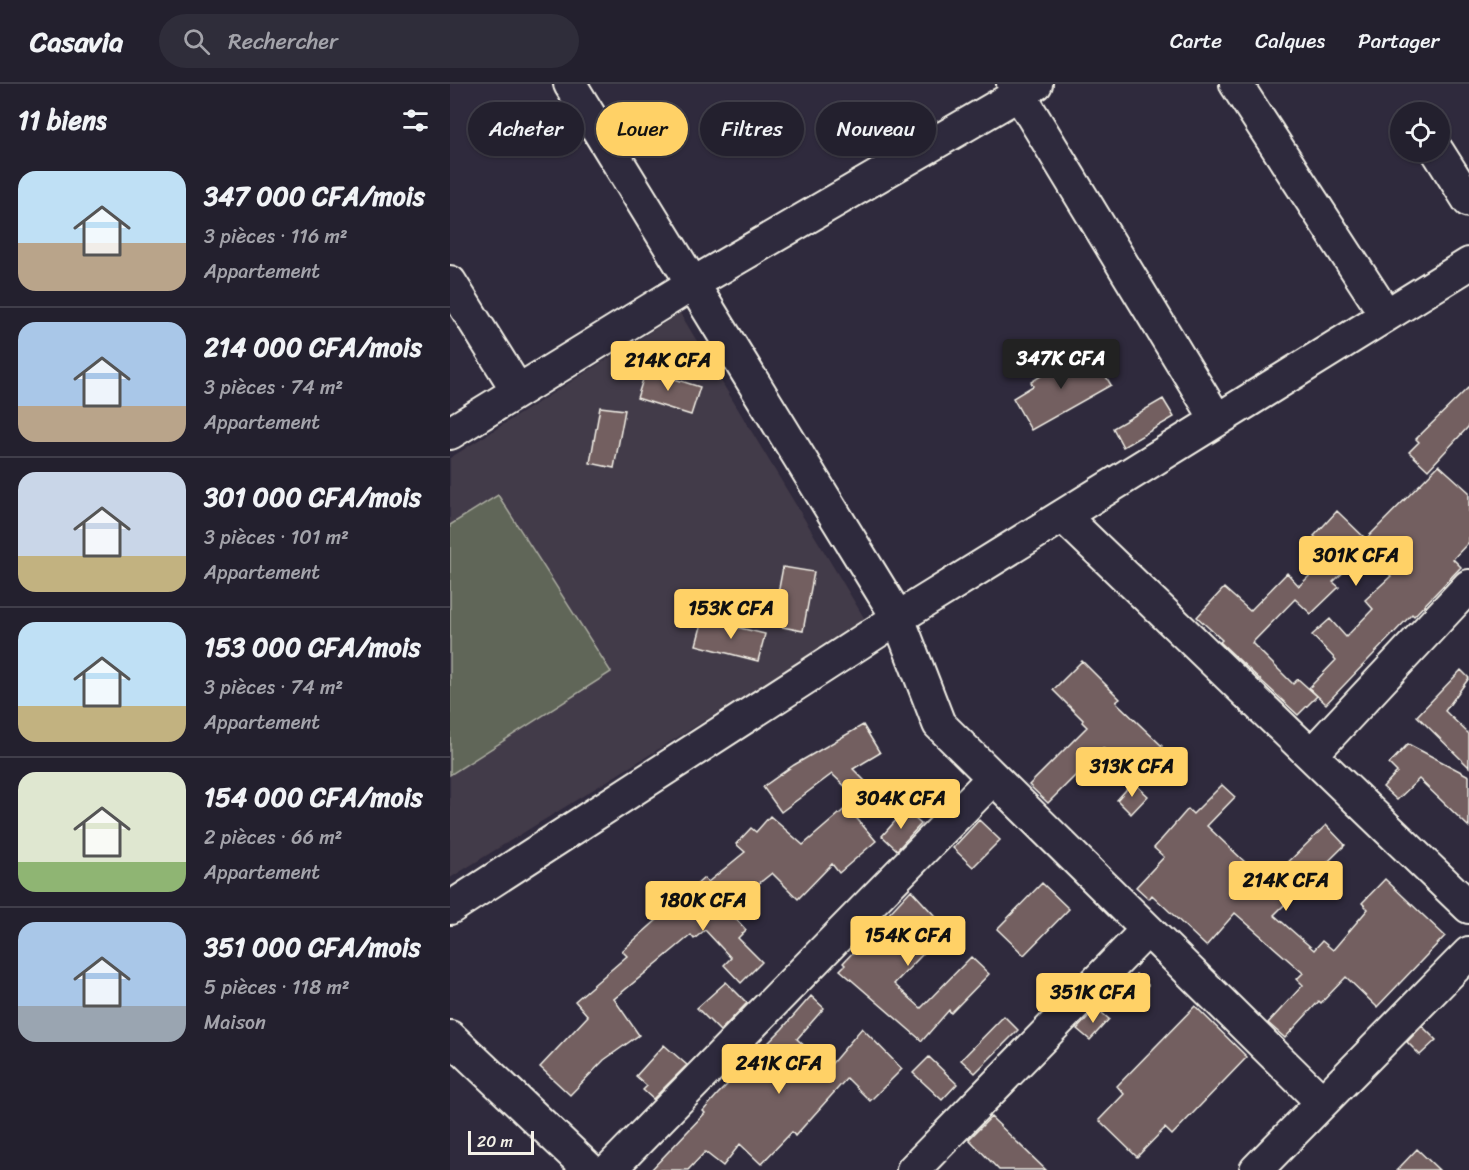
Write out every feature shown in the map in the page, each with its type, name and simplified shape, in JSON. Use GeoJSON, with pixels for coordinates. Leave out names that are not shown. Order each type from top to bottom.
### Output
{"type":"FeatureCollection","features":[{"type":"Feature","properties":{"kind":"street"},"geometry":{"type":"LineString","coordinates":[[570,84],[898,618],[939,724],[1322,1102]]}},
{"type":"Feature","properties":{"kind":"street"},"geometry":{"type":"LineString","coordinates":[[1236,84],[1386,315]]}},
{"type":"Feature","properties":{"kind":"street"},"geometry":{"type":"LineString","coordinates":[[450,434],[694,283],[1023,87],[1217,420]]}},
{"type":"Feature","properties":{"kind":"street"},"geometry":{"type":"LineString","coordinates":[[1444,162],[1469,201]]}},
{"type":"Feature","properties":{"kind":"street"},"geometry":{"type":"LineString","coordinates":[[450,908],[898,618],[1469,264]]}},
{"type":"Feature","properties":{"kind":"street"},"geometry":{"type":"LineString","coordinates":[[450,282],[518,391]]}},
{"type":"Feature","properties":{"kind":"street"},"geometry":{"type":"LineString","coordinates":[[1063,516],[1469,907]]}},
{"type":"Feature","properties":{"kind":"street"},"geometry":{"type":"LineString","coordinates":[[1312,754],[1469,586]]}},
{"type":"Feature","properties":{"kind":"street"},"geometry":{"type":"LineString","coordinates":[[609,1170],[992,778]]}},
{"type":"Feature","properties":{"kind":"street"},"geometry":{"type":"LineString","coordinates":[[927,1165],[1147,930]]}},
{"type":"Feature","properties":{"kind":"street"},"geometry":{"type":"LineString","coordinates":[[1256,1170],[1469,953]]}},
{"type":"Feature","properties":{"kind":"street"},"geometry":{"type":"LineString","coordinates":[[450,1037],[590,1170]]}},
{"type":"Feature","properties":{"kind":"shaded area"},"geometry":{"type":"Polygon","coordinates":[[[680,313],[866,621],[450,878],[450,458],[680,313]]]}},
{"type":"Feature","properties":{"kind":"green space"},"geometry":{"type":"Polygon","coordinates":[[[498,495],[611,672],[450,775],[450,525],[498,495]]]}},
{"type":"Feature","properties":{"kind":"building"},"geometry":{"type":"Polygon","coordinates":[[[1092,353],[1111,385],[1031,430],[1013,398],[1033,386],[1031,382],[1062,363],[1065,368],[1092,353]]]}},
{"type":"Feature","properties":{"kind":"building"},"geometry":{"type":"Polygon","coordinates":[[[646,370],[700,387],[691,415],[637,398],[646,370]]]}},
{"type":"Feature","properties":{"kind":"building"},"geometry":{"type":"Polygon","coordinates":[[[1469,387],[1469,426],[1428,470],[1409,452],[1419,442],[1416,439],[1469,387]]]}},
{"type":"Feature","properties":{"kind":"building"},"geometry":{"type":"Polygon","coordinates":[[[1163,399],[1174,417],[1123,447],[1113,428],[1163,399]]]}},
{"type":"Feature","properties":{"kind":"building"},"geometry":{"type":"Polygon","coordinates":[[[600,407],[625,410],[614,468],[590,463],[600,407]]]}},
{"type":"Feature","properties":{"kind":"building"},"geometry":{"type":"Polygon","coordinates":[[[1439,465],[1469,492],[1469,542],[1453,559],[1461,567],[1414,616],[1412,614],[1326,704],[1309,688],[1336,660],[1312,635],[1330,619],[1346,637],[1373,609],[1365,600],[1391,576],[1367,550],[1333,582],[1339,587],[1311,614],[1295,599],[1252,643],[1293,684],[1298,679],[1317,696],[1298,715],[1220,642],[1222,640],[1197,617],[1224,588],[1250,611],[1287,573],[1299,586],[1332,554],[1314,536],[1337,511],[1366,539],[1439,465]]]}},
{"type":"Feature","properties":{"kind":"building"},"geometry":{"type":"Polygon","coordinates":[[[783,567],[814,572],[803,631],[772,625],[783,567]]]}},
{"type":"Feature","properties":{"kind":"building"},"geometry":{"type":"Polygon","coordinates":[[[703,619],[765,634],[758,661],[696,645],[703,619]]]}},
{"type":"Feature","properties":{"kind":"building"},"geometry":{"type":"Polygon","coordinates":[[[1082,661],[1120,699],[1116,702],[1162,746],[1132,777],[1103,748],[1048,803],[1029,785],[1087,727],[1053,690],[1082,661]]]}},
{"type":"Feature","properties":{"kind":"building"},"geometry":{"type":"Polygon","coordinates":[[[1461,670],[1469,678],[1445,711],[1469,734],[1469,767],[1417,716],[1461,670]]]}},
{"type":"Feature","properties":{"kind":"building"},"geometry":{"type":"Polygon","coordinates":[[[863,725],[880,753],[853,769],[865,781],[852,793],[832,774],[781,812],[763,787],[794,765],[863,725]]]}},
{"type":"Feature","properties":{"kind":"building"},"geometry":{"type":"Polygon","coordinates":[[[1408,744],[1469,776],[1469,827],[1419,779],[1397,800],[1383,787],[1397,772],[1389,764],[1408,744]]]}},
{"type":"Feature","properties":{"kind":"building"},"geometry":{"type":"Polygon","coordinates":[[[1133,782],[1148,796],[1131,814],[1117,800],[1133,782]]]}},
{"type":"Feature","properties":{"kind":"building"},"geometry":{"type":"Polygon","coordinates":[[[1222,785],[1235,797],[1207,826],[1267,883],[1326,825],[1345,845],[1274,915],[1314,950],[1322,941],[1333,950],[1368,909],[1362,903],[1385,879],[1445,936],[1377,1007],[1346,977],[1321,1003],[1319,1001],[1285,1038],[1268,1023],[1303,985],[1297,979],[1303,973],[1235,913],[1206,946],[1152,895],[1149,899],[1136,887],[1164,857],[1154,848],[1188,809],[1193,814],[1222,785]]]}},
{"type":"Feature","properties":{"kind":"building"},"geometry":{"type":"Polygon","coordinates":[[[847,807],[876,841],[839,873],[832,864],[798,899],[772,873],[727,909],[746,930],[738,938],[762,962],[741,983],[724,965],[731,958],[705,930],[694,939],[691,935],[614,999],[639,1035],[604,1060],[570,1095],[540,1067],[588,1016],[575,1001],[627,956],[622,951],[704,878],[708,882],[745,852],[736,844],[751,828],[756,832],[770,816],[803,845],[847,807]]]}},
{"type":"Feature","properties":{"kind":"building"},"geometry":{"type":"Polygon","coordinates":[[[905,810],[921,824],[897,850],[882,836],[905,810]]]}},
{"type":"Feature","properties":{"kind":"building"},"geometry":{"type":"Polygon","coordinates":[[[979,820],[1000,840],[973,867],[953,848],[979,820]]]}},
{"type":"Feature","properties":{"kind":"building"},"geometry":{"type":"Polygon","coordinates":[[[1042,883],[1069,909],[1024,955],[997,929],[1042,883]]]}},
{"type":"Feature","properties":{"kind":"building"},"geometry":{"type":"Polygon","coordinates":[[[911,890],[947,929],[894,984],[921,1008],[971,957],[989,974],[951,1013],[949,1010],[922,1041],[840,970],[845,965],[843,963],[911,890]]]}},
{"type":"Feature","properties":{"kind":"building"},"geometry":{"type":"Polygon","coordinates":[[[1136,974],[1148,985],[1127,1006],[1116,995],[1136,974]]]}},
{"type":"Feature","properties":{"kind":"building"},"geometry":{"type":"Polygon","coordinates":[[[726,982],[747,1003],[720,1031],[697,1008],[726,982]]]}},
{"type":"Feature","properties":{"kind":"building"},"geometry":{"type":"Polygon","coordinates":[[[811,996],[824,1008],[797,1039],[828,1068],[862,1028],[902,1069],[870,1101],[847,1078],[795,1136],[792,1132],[761,1164],[740,1144],[723,1166],[705,1152],[688,1170],[651,1170],[705,1113],[703,1111],[717,1095],[811,996]]]}},
{"type":"Feature","properties":{"kind":"building"},"geometry":{"type":"Polygon","coordinates":[[[1195,1006],[1247,1057],[1172,1135],[1165,1128],[1137,1157],[1099,1120],[1124,1094],[1117,1086],[1195,1006]]]}},
{"type":"Feature","properties":{"kind":"building"},"geometry":{"type":"Polygon","coordinates":[[[1096,1008],[1109,1019],[1090,1040],[1077,1029],[1096,1008]]]}},
{"type":"Feature","properties":{"kind":"building"},"geometry":{"type":"Polygon","coordinates":[[[1004,1016],[1018,1030],[975,1073],[961,1060],[1004,1016]]]}},
{"type":"Feature","properties":{"kind":"building"},"geometry":{"type":"Polygon","coordinates":[[[1422,1026],[1436,1040],[1420,1055],[1407,1042],[1422,1026]]]}},
{"type":"Feature","properties":{"kind":"building"},"geometry":{"type":"Polygon","coordinates":[[[664,1045],[687,1065],[653,1099],[643,1090],[647,1086],[636,1076],[664,1045]]]}},
{"type":"Feature","properties":{"kind":"building"},"geometry":{"type":"Polygon","coordinates":[[[929,1057],[957,1084],[942,1100],[913,1073],[929,1057]]]}},
{"type":"Feature","properties":{"kind":"building"},"geometry":{"type":"Polygon","coordinates":[[[991,1117],[1046,1170],[999,1170],[969,1139],[991,1117]]]}},
{"type":"Feature","properties":{"kind":"building"},"geometry":{"type":"Polygon","coordinates":[[[1417,1149],[1439,1170],[1397,1170],[1417,1149]]]}}]}
